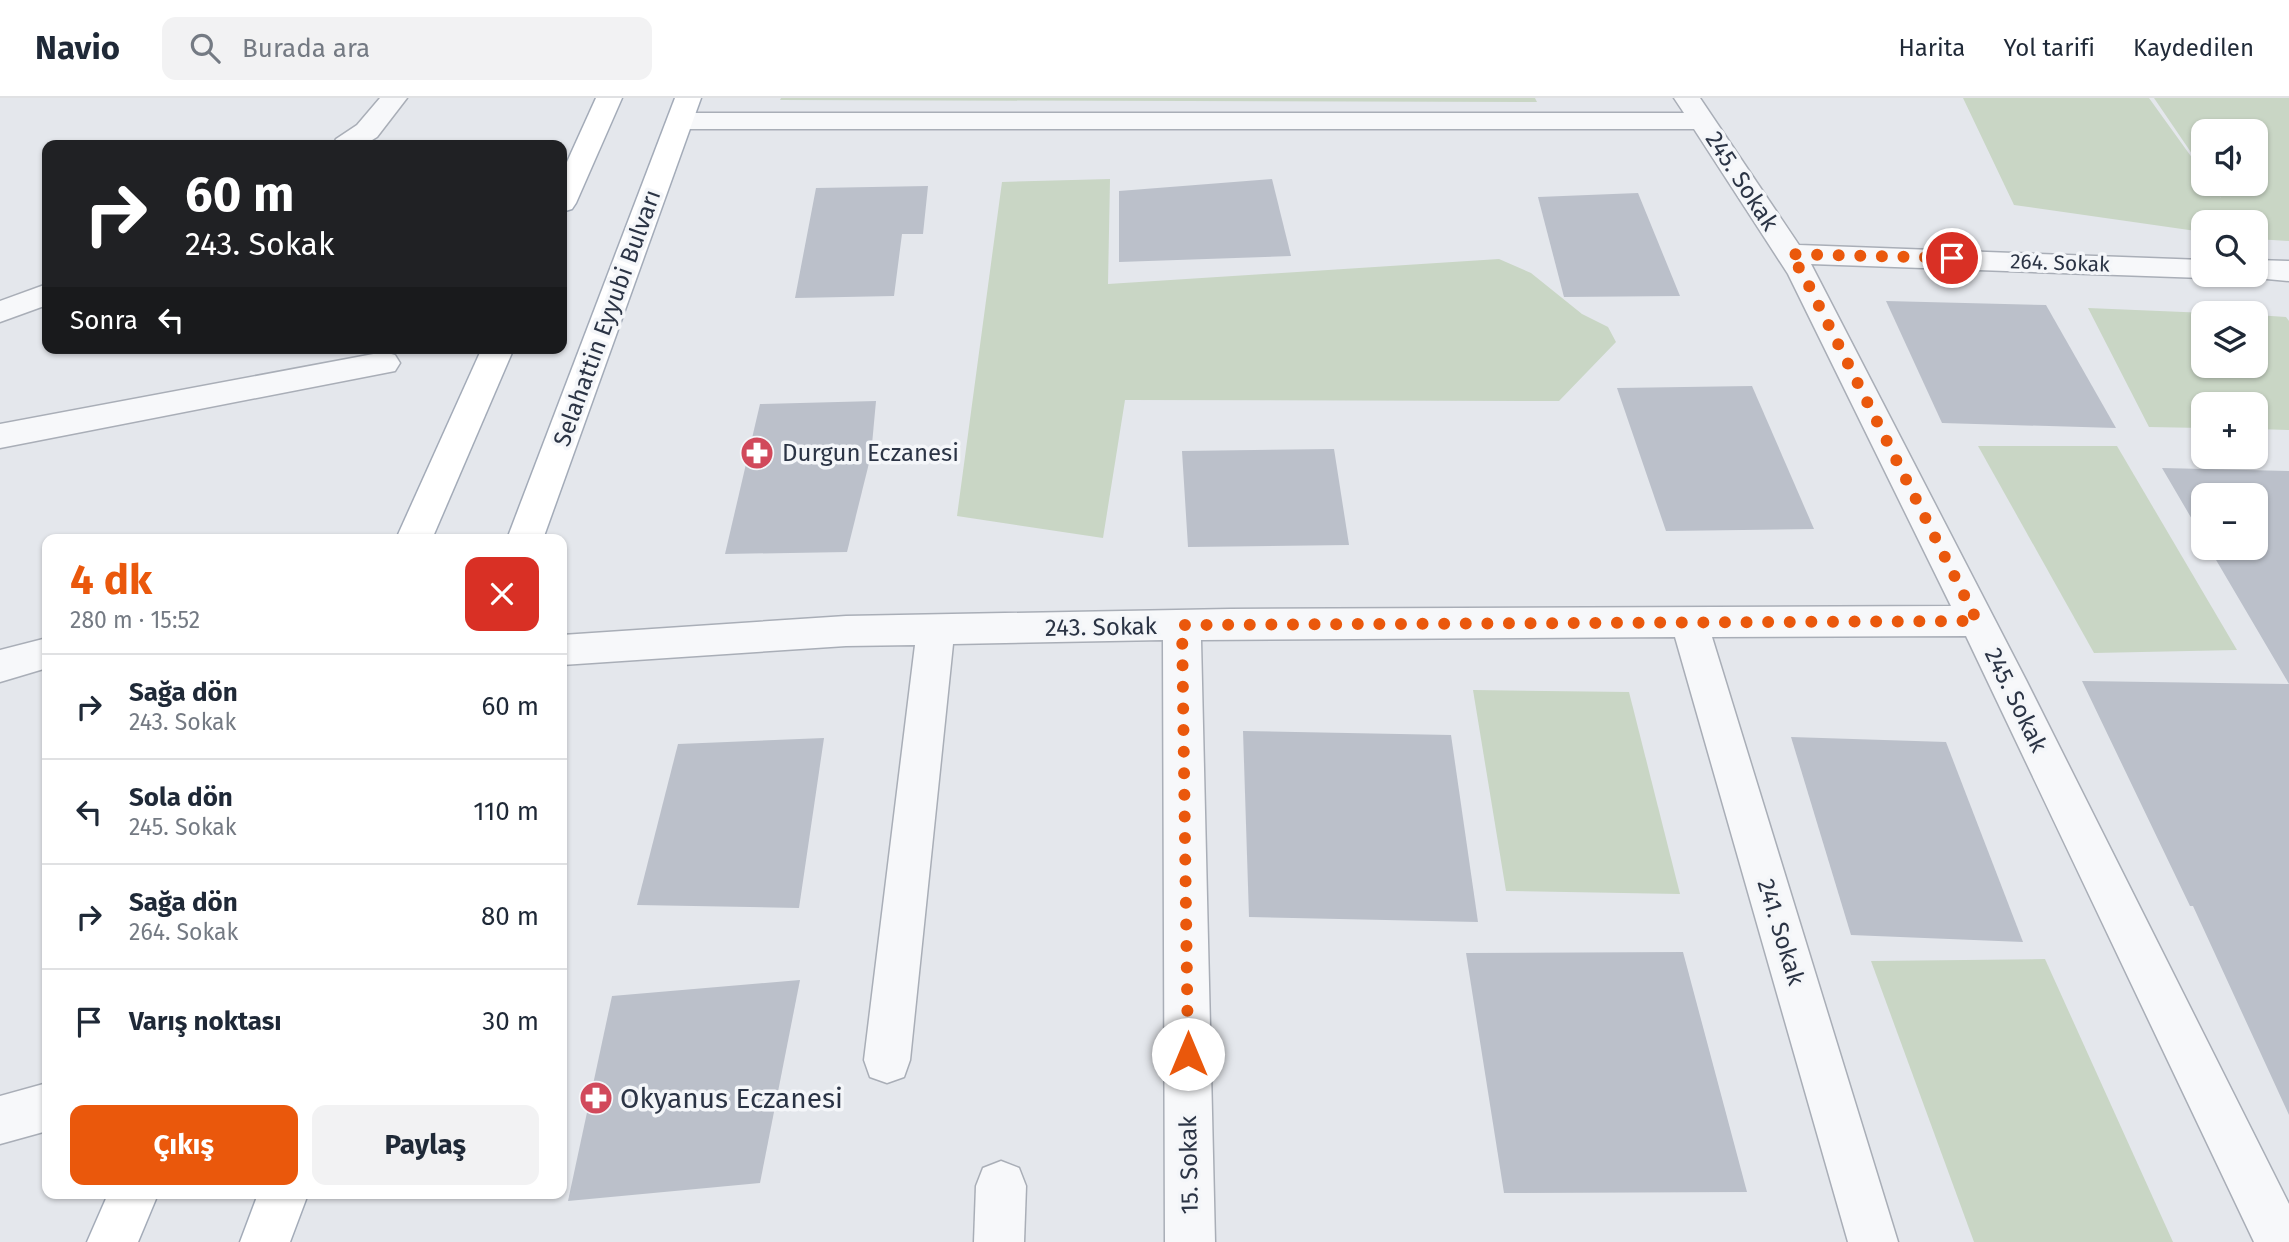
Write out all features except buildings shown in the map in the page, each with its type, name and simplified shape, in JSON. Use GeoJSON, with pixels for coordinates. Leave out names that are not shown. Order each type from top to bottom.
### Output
{"type":"FeatureCollection","features":[{"type":"Feature","properties":{"kind":"main road"},"geometry":{"type":"LineString","coordinates":[[567,192],[609,98]]}},
{"type":"Feature","properties":{"kind":"main road","name":"Selahattin Eyyubi Bulvarı"},"geometry":{"type":"LineString","coordinates":[[527,534],[684,109]]}},
{"type":"Feature","properties":{"kind":"main road"},"geometry":{"type":"LineString","coordinates":[[416,534],[495,354]]}},
{"type":"Feature","properties":{"kind":"main road"},"geometry":{"type":"LineString","coordinates":[[112,1242],[131,1199]]}},
{"type":"Feature","properties":{"kind":"main road"},"geometry":{"type":"LineString","coordinates":[[265,1242],[282,1199]]}},
{"type":"Feature","properties":{"kind":"street"},"geometry":{"type":"LineString","coordinates":[[354,140],[367,131],[394,98]]}},
{"type":"Feature","properties":{"kind":"street"},"geometry":{"type":"LineString","coordinates":[[684,109],[1695,109]]}},
{"type":"Feature","properties":{"kind":"street","name":"245. Sokak"},"geometry":{"type":"LineString","coordinates":[[1695,109],[1810,286],[2281,1242]]}},
{"type":"Feature","properties":{"kind":"street","name":"264. Sokak"},"geometry":{"type":"LineString","coordinates":[[1790,254],[2191,269]]}},
{"type":"Feature","properties":{"kind":"street"},"geometry":{"type":"LineString","coordinates":[[2268,270],[2289,271]]}},
{"type":"Feature","properties":{"kind":"street"},"geometry":{"type":"LineString","coordinates":[[0,312],[42,296]]}},
{"type":"Feature","properties":{"kind":"street"},"geometry":{"type":"LineString","coordinates":[[0,436],[384,363]]}},
{"type":"Feature","properties":{"kind":"street","name":"243. Sokak"},"geometry":{"type":"LineString","coordinates":[[567,650],[846,631],[1182,625],[1977,621]]}},
{"type":"Feature","properties":{"kind":"street","name":"241. Sokak"},"geometry":{"type":"LineString","coordinates":[[1689,622],[1873,1242]]}},
{"type":"Feature","properties":{"kind":"street","name":"15. Sokak"},"geometry":{"type":"LineString","coordinates":[[1182,625],[1190,1242]]}},
{"type":"Feature","properties":{"kind":"street"},"geometry":{"type":"LineString","coordinates":[[887,1060],[936,630]]}},
{"type":"Feature","properties":{"kind":"street"},"geometry":{"type":"LineString","coordinates":[[0,666],[42,654]]}},
{"type":"Feature","properties":{"kind":"street"},"geometry":{"type":"LineString","coordinates":[[0,1120],[42,1108]]}},
{"type":"Feature","properties":{"kind":"street"},"geometry":{"type":"LineString","coordinates":[[999,1242],[1001,1186]]}},
{"type":"Feature","properties":{"kind":"green space"},"geometry":{"type":"Polygon","coordinates":[[[1535,98],[1537,102],[780,100],[1535,98]]]}},
{"type":"Feature","properties":{"kind":"green space"},"geometry":{"type":"Polygon","coordinates":[[[1963,98],[2149,98],[2191,156],[2191,196],[2221,198],[2220,196],[2268,196],[2268,119],[2191,119],[2191,152],[2154,98],[2289,98],[2289,241],[2268,240],[2268,210],[2191,210],[2191,230],[2014,205],[1963,98]]]}},
{"type":"Feature","properties":{"kind":"green space"},"geometry":{"type":"Polygon","coordinates":[[[1110,179],[1108,284],[1499,259],[1531,273],[1582,314],[1608,327],[1616,342],[1559,401],[1125,400],[1103,538],[957,516],[1002,182],[1110,179]]]}},
{"type":"Feature","properties":{"kind":"green space"},"geometry":{"type":"Polygon","coordinates":[[[2088,308],[2191,312],[2191,378],[2268,378],[2268,316],[2286,317],[2289,321],[2289,430],[2268,429],[2268,392],[2191,392],[2191,428],[2149,427],[2088,308]]]}},
{"type":"Feature","properties":{"kind":"green space"},"geometry":{"type":"Polygon","coordinates":[[[1978,446],[2117,446],[2237,650],[2094,653],[1978,446]]]}},
{"type":"Feature","properties":{"kind":"green space"},"geometry":{"type":"Polygon","coordinates":[[[1473,690],[1629,692],[1680,894],[1506,891],[1473,690]]]}},
{"type":"Feature","properties":{"kind":"green space"},"geometry":{"type":"Polygon","coordinates":[[[2045,959],[2173,1242],[1974,1242],[1871,961],[2045,959]]]}},
{"type":"Feature","properties":{"kind":"place","name":"Durgun Eczanesi"},"geometry":{"type":"Point","coordinates":[757,453]}},
{"type":"Feature","properties":{"kind":"place","name":"Okyanus Eczanesi"},"geometry":{"type":"Point","coordinates":[596,1098]}},
{"type":"Feature","properties":{"kind":"route"},"geometry":{"type":"LineString","coordinates":[[1188,1054],[1182,625],[1977,621],[1803,274],[1790,254],[1952,258]]}}]}
